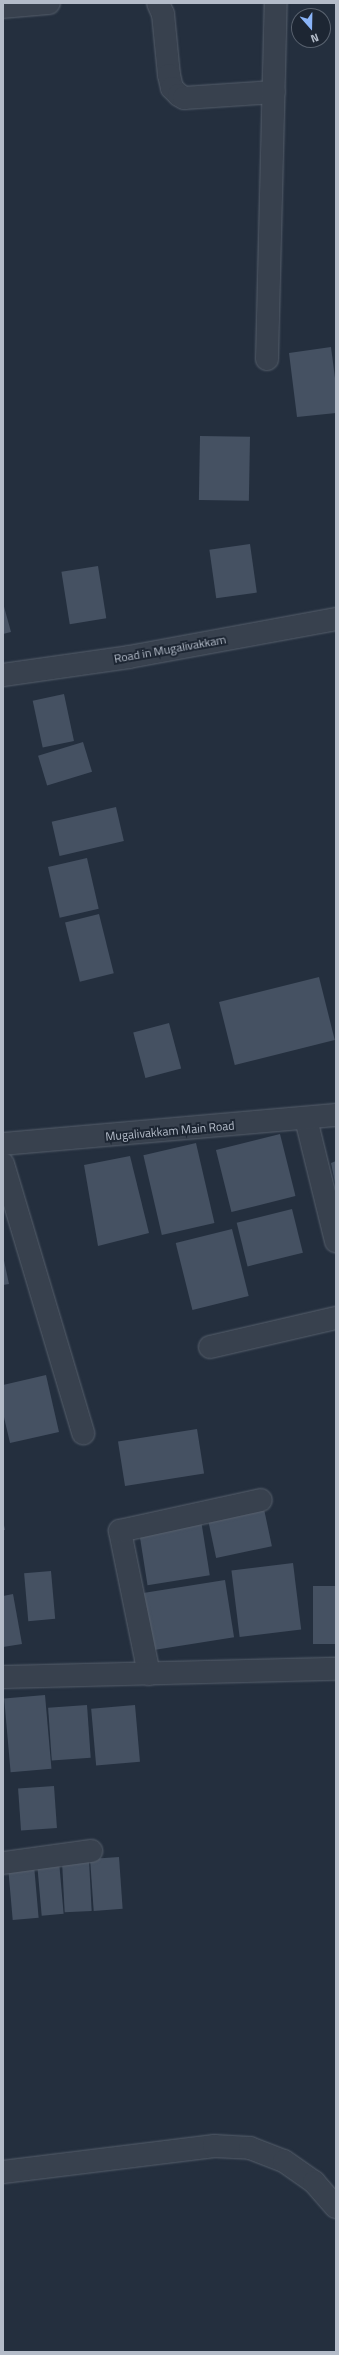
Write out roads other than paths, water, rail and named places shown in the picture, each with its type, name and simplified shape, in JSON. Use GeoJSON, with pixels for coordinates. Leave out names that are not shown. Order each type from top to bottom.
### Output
{"type":"FeatureCollection","features":[{"type":"Feature","properties":{"kind":"street"},"geometry":{"type":"LineString","coordinates":[[3,7],[49,3]]}},
{"type":"Feature","properties":{"kind":"street"},"geometry":{"type":"LineString","coordinates":[[158,3],[163,14],[169,75],[172,88],[179,95],[184,98],[274,92]]}},
{"type":"Feature","properties":{"kind":"street"},"geometry":{"type":"LineString","coordinates":[[267,359],[276,3]]}},
{"type":"Feature","properties":{"kind":"street","name":"Road in Mugalivakkam"},"geometry":{"type":"LineString","coordinates":[[3,675],[129,657],[336,618]]}},
{"type":"Feature","properties":{"kind":"street","name":"Mugalivakkam Main Road"},"geometry":{"type":"LineString","coordinates":[[3,1144],[306,1119],[336,1115]]}},
{"type":"Feature","properties":{"kind":"street"},"geometry":{"type":"LineString","coordinates":[[306,1119],[336,1241]]}},
{"type":"Feature","properties":{"kind":"street"},"geometry":{"type":"LineString","coordinates":[[3,1164],[83,1433]]}},
{"type":"Feature","properties":{"kind":"street"},"geometry":{"type":"LineString","coordinates":[[210,1347],[336,1318]]}},
{"type":"Feature","properties":{"kind":"street"},"geometry":{"type":"LineString","coordinates":[[149,1674],[120,1531],[261,1500]]}},
{"type":"Feature","properties":{"kind":"street"},"geometry":{"type":"LineString","coordinates":[[3,1677],[336,1669]]}},
{"type":"Feature","properties":{"kind":"street"},"geometry":{"type":"LineString","coordinates":[[3,1863],[91,1851]]}},
{"type":"Feature","properties":{"kind":"street"},"geometry":{"type":"LineString","coordinates":[[3,2172],[214,2146],[250,2148],[284,2161],[314,2182],[336,2207]]}}]}
